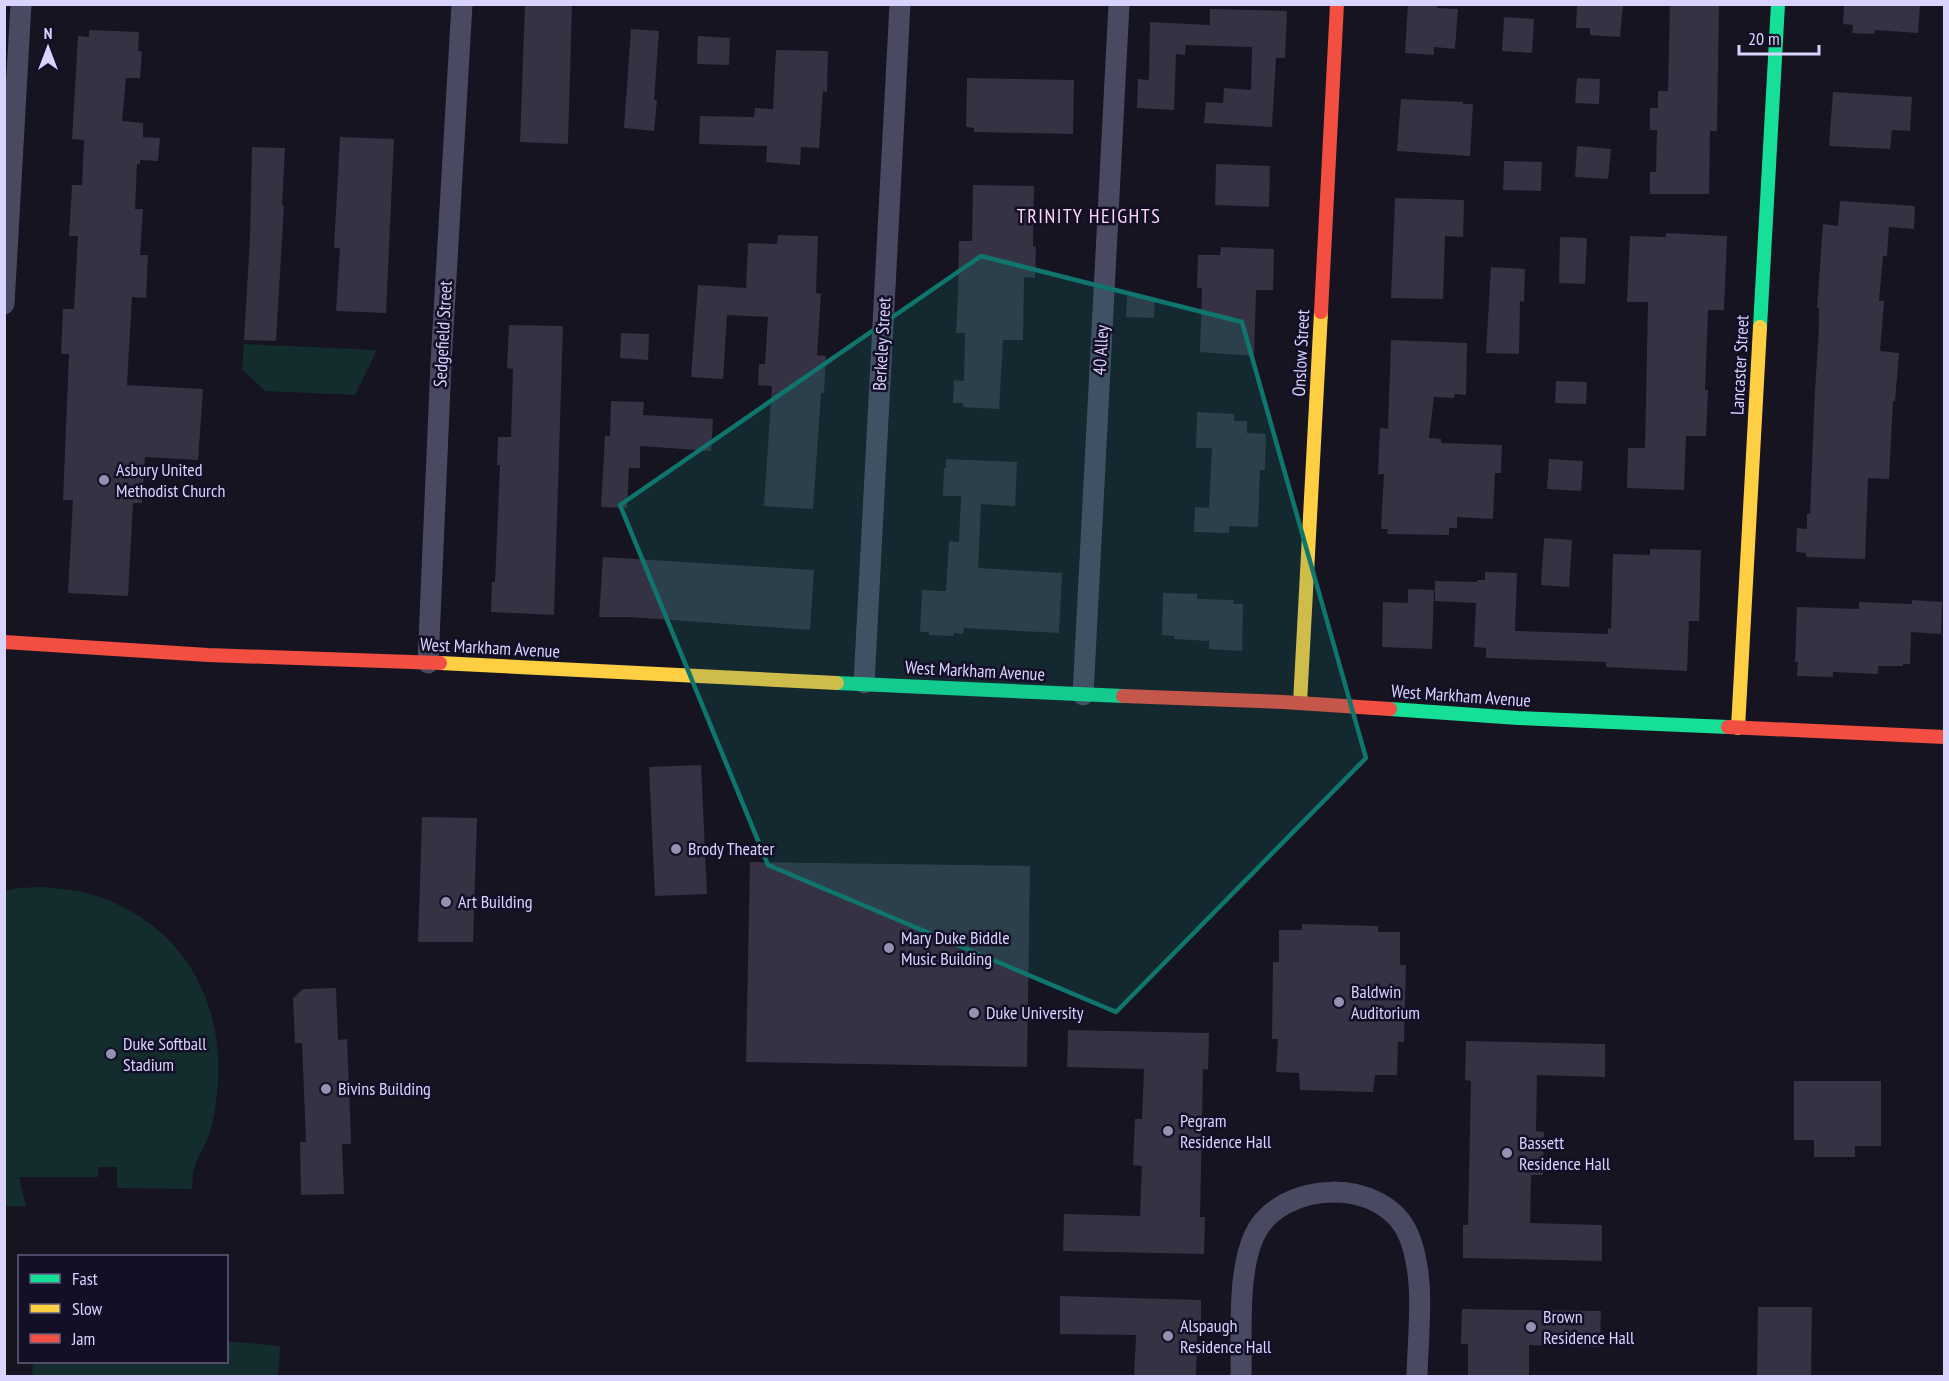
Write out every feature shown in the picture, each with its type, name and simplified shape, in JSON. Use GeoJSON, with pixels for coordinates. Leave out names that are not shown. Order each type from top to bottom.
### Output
{"type":"FeatureCollection","features":[{"type":"Feature","properties":{"kind":"street"},"geometry":{"type":"LineString","coordinates":[[4,304],[21,4]]}},
{"type":"Feature","properties":{"kind":"street","name":"Sedgefield Street"},"geometry":{"type":"LineString","coordinates":[[428,663],[442,351],[462,4]]}},
{"type":"Feature","properties":{"kind":"street","name":"Berkeley Street"},"geometry":{"type":"LineString","coordinates":[[864,683],[900,4]]}},
{"type":"Feature","properties":{"kind":"street","name":"40 Alley"},"geometry":{"type":"LineString","coordinates":[[1083,695],[1119,4]]}},
{"type":"Feature","properties":{"kind":"street","name":"Onslow Street"},"geometry":{"type":"LineString","coordinates":[[1300,703],[1337,4]]}},
{"type":"Feature","properties":{"kind":"street","name":"Lancaster Street"},"geometry":{"type":"LineString","coordinates":[[1738,728],[1778,4]]}},
{"type":"Feature","properties":{"kind":"street","name":"West Markham Avenue"},"geometry":{"type":"LineString","coordinates":[[4,642],[208,654],[1300,703],[1518,718],[1944,737]]}},
{"type":"Feature","properties":{"kind":"street"},"geometry":{"type":"LineString","coordinates":[[1240,1377],[1244,1278],[1247,1254],[1255,1233],[1269,1217],[1287,1203],[1305,1195],[1331,1191],[1363,1197],[1384,1207],[1398,1219],[1408,1233],[1415,1255],[1419,1283],[1417,1377]]}},
{"type":"Feature","properties":{"kind":"highlighted area"},"geometry":{"type":"Polygon","coordinates":[[[981,256],[1242,322],[1366,758],[1116,1012],[768,865],[620,505],[981,256]]]}},
{"type":"Feature","properties":{"kind":"green space"},"geometry":{"type":"Polygon","coordinates":[[[244,344],[377,350],[355,395],[265,391],[242,369],[244,344]]]}},
{"type":"Feature","properties":{"kind":"green space","name":"Duke Softball Stadium"},"geometry":{"type":"Polygon","coordinates":[[[43,887],[91,894],[129,910],[156,928],[178,950],[196,976],[208,1004],[216,1035],[218,1068],[213,1120],[194,1169],[192,1189],[117,1188],[117,1167],[98,1167],[98,1177],[19,1177],[26,1206],[5,1206],[5,891],[43,887]]]}},
{"type":"Feature","properties":{"kind":"green space"},"geometry":{"type":"Polygon","coordinates":[[[228,1341],[280,1346],[278,1376],[32,1376],[33,1363],[228,1363],[228,1341]]]}},
{"type":"Feature","properties":{"kind":"building"},"geometry":{"type":"Polygon","coordinates":[[[525,4],[572,4],[568,144],[520,142],[525,4]]]}},
{"type":"Feature","properties":{"kind":"building"},"geometry":{"type":"Polygon","coordinates":[[[1408,4],[1437,4],[1437,8],[1458,9],[1455,49],[1434,47],[1434,55],[1405,53],[1408,4]]]}},
{"type":"Feature","properties":{"kind":"building"},"geometry":{"type":"Polygon","coordinates":[[[1577,4],[1623,4],[1620,37],[1590,35],[1590,28],[1576,28],[1577,4]]]}},
{"type":"Feature","properties":{"kind":"building"},"geometry":{"type":"Polygon","coordinates":[[[1670,4],[1719,4],[1717,131],[1710,131],[1709,194],[1650,194],[1650,172],[1656,172],[1657,130],[1650,130],[1650,108],[1658,108],[1658,91],[1668,91],[1670,4]]]}},
{"type":"Feature","properties":{"kind":"building"},"geometry":{"type":"Polygon","coordinates":[[[1844,4],[1920,4],[1918,33],[1875,30],[1874,34],[1852,33],[1853,25],[1843,24],[1844,4]]]}},
{"type":"Feature","properties":{"kind":"building"},"geometry":{"type":"Polygon","coordinates":[[[1210,9],[1287,11],[1285,58],[1276,58],[1272,127],[1204,123],[1206,102],[1223,103],[1224,88],[1251,90],[1252,47],[1186,45],[1185,55],[1176,54],[1174,110],[1137,108],[1138,79],[1149,80],[1150,22],[1210,25],[1210,9]]]}},
{"type":"Feature","properties":{"kind":"building"},"geometry":{"type":"Polygon","coordinates":[[[1504,17],[1534,19],[1532,53],[1502,51],[1504,17]]]}},
{"type":"Feature","properties":{"kind":"building"},"geometry":{"type":"Polygon","coordinates":[[[631,29],[659,31],[654,131],[624,128],[631,29]]]}},
{"type":"Feature","properties":{"kind":"building"},"geometry":{"type":"Polygon","coordinates":[[[89,30],[139,32],[138,51],[142,51],[140,78],[126,78],[122,121],[143,123],[143,137],[160,138],[158,161],[140,160],[140,164],[137,164],[135,209],[143,209],[140,255],[148,255],[146,298],[132,297],[127,385],[203,389],[198,460],[145,457],[142,503],[133,503],[128,596],[68,593],[73,500],[63,500],[69,354],[61,354],[63,309],[74,309],[78,236],[69,236],[72,185],[82,185],[84,140],[72,139],[78,36],[89,37],[89,30]]]}},
{"type":"Feature","properties":{"kind":"building"},"geometry":{"type":"Polygon","coordinates":[[[698,36],[730,38],[729,65],[697,64],[698,36]]]}},
{"type":"Feature","properties":{"kind":"building"},"geometry":{"type":"Polygon","coordinates":[[[776,50],[828,51],[827,92],[823,91],[819,148],[801,147],[800,165],[766,162],[767,146],[699,144],[700,116],[754,117],[755,108],[773,109],[776,50]]]}},
{"type":"Feature","properties":{"kind":"building"},"geometry":{"type":"Polygon","coordinates":[[[967,78],[1074,80],[1073,134],[974,132],[974,128],[966,127],[967,78]]]}},
{"type":"Feature","properties":{"kind":"building"},"geometry":{"type":"Polygon","coordinates":[[[1577,78],[1600,79],[1599,104],[1575,103],[1577,78]]]}},
{"type":"Feature","properties":{"kind":"building"},"geometry":{"type":"Polygon","coordinates":[[[1833,92],[1912,97],[1910,131],[1892,130],[1890,149],[1829,146],[1833,92]]]}},
{"type":"Feature","properties":{"kind":"building"},"geometry":{"type":"Polygon","coordinates":[[[1401,99],[1473,104],[1470,156],[1397,151],[1401,99]]]}},
{"type":"Feature","properties":{"kind":"building"},"geometry":{"type":"Polygon","coordinates":[[[340,137],[394,139],[386,313],[336,311],[340,248],[334,248],[340,137]]]}},
{"type":"Feature","properties":{"kind":"building"},"geometry":{"type":"Polygon","coordinates":[[[1577,146],[1611,149],[1608,179],[1575,177],[1577,146]]]}},
{"type":"Feature","properties":{"kind":"building"},"geometry":{"type":"Polygon","coordinates":[[[252,147],[285,148],[276,341],[244,340],[252,147]]]}},
{"type":"Feature","properties":{"kind":"building"},"geometry":{"type":"Polygon","coordinates":[[[1504,161],[1542,162],[1541,191],[1503,190],[1504,161]]]}},
{"type":"Feature","properties":{"kind":"building"},"geometry":{"type":"Polygon","coordinates":[[[1216,164],[1270,166],[1269,207],[1215,205],[1216,164]]]}},
{"type":"Feature","properties":{"kind":"building"},"geometry":{"type":"Polygon","coordinates":[[[973,185],[1034,186],[1035,278],[1024,277],[1023,340],[1003,340],[999,409],[963,407],[963,403],[953,403],[954,380],[964,381],[965,333],[956,333],[959,241],[972,241],[973,185]]]}},
{"type":"Feature","properties":{"kind":"building"},"geometry":{"type":"Polygon","coordinates":[[[1395,198],[1464,200],[1463,237],[1445,236],[1443,299],[1391,298],[1395,198]]]}},
{"type":"Feature","properties":{"kind":"building"},"geometry":{"type":"Polygon","coordinates":[[[1840,201],[1915,206],[1914,229],[1889,227],[1887,256],[1883,256],[1879,301],[1884,301],[1880,351],[1899,353],[1895,401],[1893,401],[1889,479],[1868,478],[1865,559],[1806,557],[1806,553],[1796,552],[1797,528],[1807,529],[1807,514],[1810,514],[1819,327],[1819,308],[1817,308],[1823,224],[1838,226],[1840,201]]]}},
{"type":"Feature","properties":{"kind":"building"},"geometry":{"type":"Polygon","coordinates":[[[1666,233],[1727,236],[1724,310],[1708,310],[1706,436],[1686,436],[1684,490],[1627,488],[1628,448],[1645,448],[1648,302],[1627,302],[1630,236],[1666,237],[1666,233]]]}},
{"type":"Feature","properties":{"kind":"building"},"geometry":{"type":"Polygon","coordinates":[[[778,235],[818,236],[816,293],[821,294],[817,355],[826,356],[824,393],[821,393],[813,509],[764,506],[772,386],[758,385],[759,364],[765,364],[768,317],[727,315],[723,379],[691,377],[698,285],[746,288],[748,243],[777,244],[778,235]]]}},
{"type":"Feature","properties":{"kind":"building"},"geometry":{"type":"Polygon","coordinates":[[[1560,237],[1587,238],[1585,284],[1559,283],[1560,237]]]}},
{"type":"Feature","properties":{"kind":"building"},"geometry":{"type":"Polygon","coordinates":[[[1221,247],[1274,249],[1273,290],[1256,290],[1254,356],[1200,352],[1202,288],[1197,288],[1198,255],[1220,255],[1221,247]]]}},
{"type":"Feature","properties":{"kind":"building"},"geometry":{"type":"Polygon","coordinates":[[[1491,267],[1525,269],[1524,302],[1520,301],[1519,354],[1486,353],[1491,267]]]}},
{"type":"Feature","properties":{"kind":"building"},"geometry":{"type":"Polygon","coordinates":[[[1127,296],[1155,297],[1154,318],[1126,317],[1127,296]]]}},
{"type":"Feature","properties":{"kind":"building"},"geometry":{"type":"Polygon","coordinates":[[[509,325],[563,326],[554,615],[491,612],[492,582],[495,582],[500,465],[497,465],[498,437],[511,437],[513,369],[507,368],[509,325]]]}},
{"type":"Feature","properties":{"kind":"building"},"geometry":{"type":"Polygon","coordinates":[[[621,333],[649,334],[648,360],[620,358],[621,333]]]}},
{"type":"Feature","properties":{"kind":"building"},"geometry":{"type":"Polygon","coordinates":[[[1391,340],[1467,343],[1466,395],[1455,394],[1454,398],[1434,397],[1429,438],[1441,439],[1441,443],[1502,445],[1501,473],[1495,473],[1493,519],[1457,517],[1457,528],[1449,528],[1449,535],[1387,534],[1388,529],[1381,529],[1384,474],[1378,474],[1380,428],[1388,429],[1391,340]]]}},
{"type":"Feature","properties":{"kind":"building"},"geometry":{"type":"Polygon","coordinates":[[[1556,381],[1587,382],[1586,404],[1555,403],[1556,381]]]}},
{"type":"Feature","properties":{"kind":"building"},"geometry":{"type":"Polygon","coordinates":[[[611,401],[644,402],[643,415],[713,419],[711,451],[640,446],[640,468],[629,468],[627,508],[601,507],[605,436],[610,436],[611,401]]]}},
{"type":"Feature","properties":{"kind":"building"},"geometry":{"type":"Polygon","coordinates":[[[1197,412],[1234,414],[1234,421],[1247,421],[1247,433],[1266,434],[1265,470],[1260,470],[1258,527],[1229,526],[1229,533],[1194,532],[1195,507],[1209,508],[1212,448],[1196,448],[1197,412]]]}},
{"type":"Feature","properties":{"kind":"building"},"geometry":{"type":"Polygon","coordinates":[[[946,459],[1017,462],[1015,506],[981,504],[978,568],[1062,573],[1059,633],[964,628],[963,634],[954,633],[953,636],[929,635],[929,632],[920,632],[922,590],[946,591],[949,541],[959,542],[961,496],[943,496],[946,459]]]}},
{"type":"Feature","properties":{"kind":"building"},"geometry":{"type":"Polygon","coordinates":[[[1549,459],[1583,461],[1581,491],[1547,489],[1549,459]]]}},
{"type":"Feature","properties":{"kind":"building"},"geometry":{"type":"Polygon","coordinates":[[[1544,538],[1572,540],[1569,587],[1541,585],[1544,538]]]}},
{"type":"Feature","properties":{"kind":"building"},"geometry":{"type":"Polygon","coordinates":[[[1650,549],[1701,550],[1699,621],[1689,621],[1687,671],[1606,667],[1606,662],[1486,658],[1486,648],[1474,647],[1476,603],[1435,601],[1435,581],[1477,582],[1477,580],[1485,580],[1485,572],[1517,573],[1515,631],[1608,634],[1608,628],[1611,629],[1613,554],[1650,555],[1650,549]]]}},
{"type":"Feature","properties":{"kind":"building"},"geometry":{"type":"Polygon","coordinates":[[[603,557],[814,570],[810,630],[631,617],[599,617],[603,557]]]}},
{"type":"Feature","properties":{"kind":"building"},"geometry":{"type":"Polygon","coordinates":[[[1408,589],[1434,590],[1432,649],[1382,647],[1383,602],[1408,603],[1408,589]]]}},
{"type":"Feature","properties":{"kind":"building"},"geometry":{"type":"Polygon","coordinates":[[[1163,593],[1197,594],[1197,599],[1234,600],[1233,604],[1243,604],[1242,651],[1209,649],[1209,641],[1174,639],[1174,636],[1162,635],[1163,593]]]}},
{"type":"Feature","properties":{"kind":"building"},"geometry":{"type":"Polygon","coordinates":[[[1912,600],[1942,602],[1941,634],[1911,632],[1910,664],[1878,666],[1878,674],[1833,672],[1833,677],[1797,676],[1798,662],[1795,662],[1797,607],[1859,609],[1859,602],[1912,604],[1912,600]]]}},
{"type":"Feature","properties":{"kind":"building"},"geometry":{"type":"Polygon","coordinates":[[[701,765],[707,894],[655,896],[649,767],[701,765]]]}},
{"type":"Feature","properties":{"kind":"building","name":"Art Building"},"geometry":{"type":"Polygon","coordinates":[[[422,817],[477,818],[473,942],[418,942],[422,817]]]}},
{"type":"Feature","properties":{"kind":"building","name":"Mary Duke Biddle Music Building"},"geometry":{"type":"Polygon","coordinates":[[[750,862],[1030,866],[1027,1067],[746,1062],[750,862]]]}},
{"type":"Feature","properties":{"kind":"building","name":"Baldwin Auditorium"},"geometry":{"type":"Polygon","coordinates":[[[1302,924],[1378,926],[1378,932],[1400,932],[1400,965],[1406,965],[1404,1042],[1398,1042],[1397,1075],[1375,1075],[1373,1092],[1300,1090],[1299,1073],[1276,1072],[1278,1039],[1272,1039],[1273,962],[1279,962],[1279,930],[1302,930],[1302,924]]]}},
{"type":"Feature","properties":{"kind":"building","name":"Bivins Building"},"geometry":{"type":"Polygon","coordinates":[[[336,988],[338,1040],[347,1039],[350,1114],[351,1144],[342,1144],[344,1194],[301,1195],[300,1142],[306,1142],[302,1043],[295,1043],[293,998],[303,989],[336,988]]]}},
{"type":"Feature","properties":{"kind":"building","name":"Pegram Residence Hall"},"geometry":{"type":"Polygon","coordinates":[[[1068,1030],[1209,1033],[1208,1070],[1203,1069],[1200,1217],[1205,1217],[1204,1254],[1063,1251],[1064,1214],[1140,1216],[1142,1166],[1133,1165],[1135,1119],[1142,1119],[1144,1069],[1067,1067],[1068,1030]]]}},
{"type":"Feature","properties":{"kind":"building","name":"Bassett Residence Hall"},"geometry":{"type":"Polygon","coordinates":[[[1466,1041],[1605,1044],[1605,1077],[1537,1075],[1536,1131],[1544,1132],[1543,1175],[1531,1175],[1530,1223],[1602,1225],[1602,1261],[1463,1258],[1463,1225],[1468,1225],[1471,1081],[1465,1080],[1466,1041]]]}},
{"type":"Feature","properties":{"kind":"building"},"geometry":{"type":"Polygon","coordinates":[[[1794,1081],[1881,1081],[1881,1146],[1855,1146],[1855,1157],[1814,1157],[1814,1140],[1794,1140],[1794,1081]]]}},
{"type":"Feature","properties":{"kind":"building","name":"Alspaugh Residence Hall"},"geometry":{"type":"Polygon","coordinates":[[[1060,1296],[1201,1300],[1201,1337],[1197,1337],[1196,1377],[1134,1377],[1136,1335],[1060,1334],[1060,1296]]]}},
{"type":"Feature","properties":{"kind":"building"},"geometry":{"type":"Polygon","coordinates":[[[1758,1307],[1812,1307],[1811,1377],[1757,1377],[1758,1307]]]}},
{"type":"Feature","properties":{"kind":"building","name":"Brown Residence Hall"},"geometry":{"type":"Polygon","coordinates":[[[1462,1309],[1601,1311],[1600,1347],[1529,1345],[1529,1377],[1468,1377],[1468,1344],[1461,1344],[1462,1309]]]}},
{"type":"Feature","properties":{"kind":"traffic: fast"},"geometry":{"type":"LineString","coordinates":[[1760,327],[1778,4]]}},
{"type":"Feature","properties":{"kind":"traffic: fast"},"geometry":{"type":"LineString","coordinates":[[837,683],[1123,696]]}},
{"type":"Feature","properties":{"kind":"traffic: fast"},"geometry":{"type":"LineString","coordinates":[[1390,709],[1518,718],[1728,727]]}},
{"type":"Feature","properties":{"kind":"traffic: slow"},"geometry":{"type":"LineString","coordinates":[[1300,703],[1321,312]]}},
{"type":"Feature","properties":{"kind":"traffic: slow"},"geometry":{"type":"LineString","coordinates":[[1738,728],[1760,327]]}},
{"type":"Feature","properties":{"kind":"traffic: slow"},"geometry":{"type":"LineString","coordinates":[[440,663],[837,683]]}},
{"type":"Feature","properties":{"kind":"traffic: jam"},"geometry":{"type":"LineString","coordinates":[[1321,312],[1337,4]]}},
{"type":"Feature","properties":{"kind":"traffic: jam"},"geometry":{"type":"LineString","coordinates":[[4,642],[208,655],[440,663]]}},
{"type":"Feature","properties":{"kind":"traffic: jam"},"geometry":{"type":"LineString","coordinates":[[1123,696],[1390,709]]}},
{"type":"Feature","properties":{"kind":"traffic: jam"},"geometry":{"type":"LineString","coordinates":[[1728,727],[1944,737]]}},
{"type":"Feature","properties":{"kind":"place","name":"Asbury United Methodist Church"},"geometry":{"type":"Point","coordinates":[104,480]}},
{"type":"Feature","properties":{"kind":"place","name":"Brody Theater"},"geometry":{"type":"Point","coordinates":[676,849]}},
{"type":"Feature","properties":{"kind":"place","name":"Art Building"},"geometry":{"type":"Point","coordinates":[446,902]}},
{"type":"Feature","properties":{"kind":"place","name":"Mary Duke Biddle Music Building"},"geometry":{"type":"Point","coordinates":[889,948]}},
{"type":"Feature","properties":{"kind":"place","name":"Baldwin Auditorium"},"geometry":{"type":"Point","coordinates":[1339,1002]}},
{"type":"Feature","properties":{"kind":"place","name":"Duke University"},"geometry":{"type":"Point","coordinates":[974,1013]}},
{"type":"Feature","properties":{"kind":"place","name":"Duke Softball Stadium"},"geometry":{"type":"Point","coordinates":[111,1054]}},
{"type":"Feature","properties":{"kind":"place","name":"Bivins Building"},"geometry":{"type":"Point","coordinates":[326,1089]}},
{"type":"Feature","properties":{"kind":"place","name":"Pegram Residence Hall"},"geometry":{"type":"Point","coordinates":[1168,1131]}},
{"type":"Feature","properties":{"kind":"place","name":"Bassett Residence Hall"},"geometry":{"type":"Point","coordinates":[1507,1153]}},
{"type":"Feature","properties":{"kind":"place","name":"Brown Residence Hall"},"geometry":{"type":"Point","coordinates":[1531,1327]}},
{"type":"Feature","properties":{"kind":"place","name":"Alspaugh Residence Hall"},"geometry":{"type":"Point","coordinates":[1168,1336]}},
{"type":"Feature","properties":{"kind":"district","name":"TRINITY HEIGHTS"},"geometry":{"type":"Point","coordinates":[1089,216]}}]}
